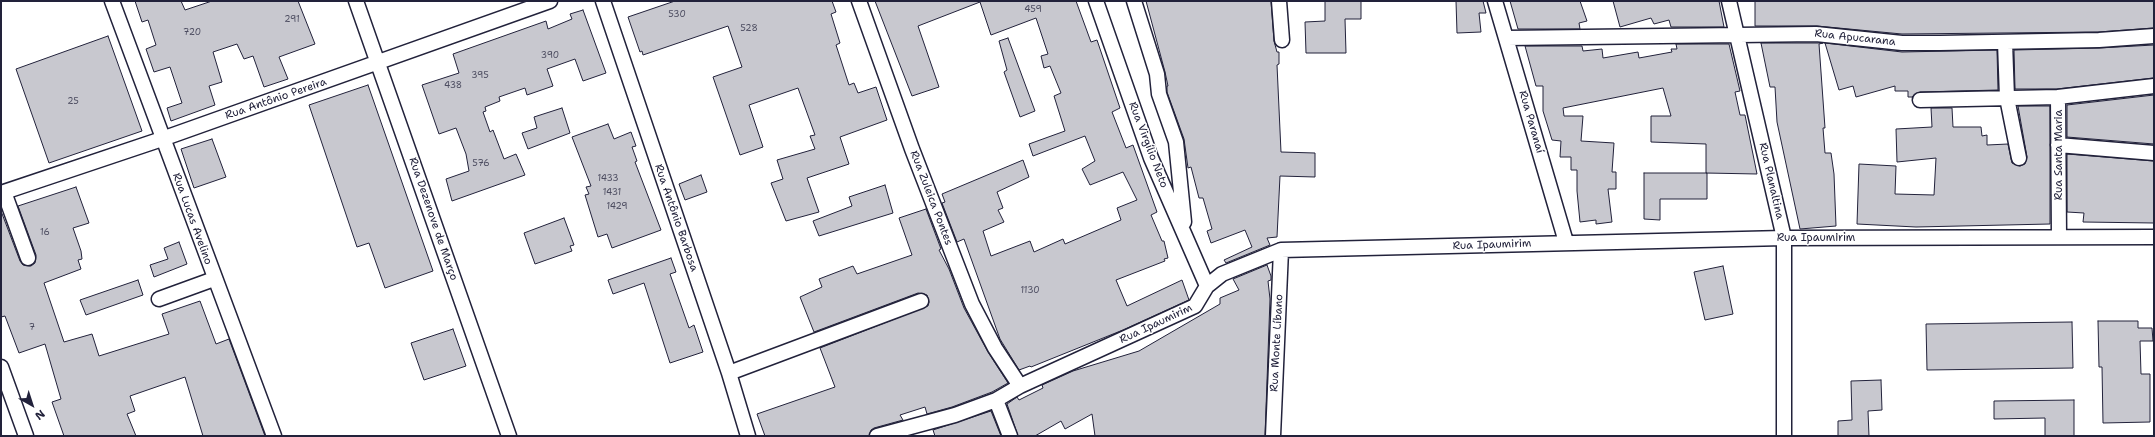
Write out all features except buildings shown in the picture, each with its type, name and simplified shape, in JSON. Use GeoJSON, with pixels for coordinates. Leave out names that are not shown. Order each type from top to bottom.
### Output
{"type":"FeatureCollection","features":[{"type":"Feature","properties":{"kind":"street","name":"Rua Lucas Avelino"},"geometry":{"type":"LineString","coordinates":[[112,1],[214,279],[274,436]]}},
{"type":"Feature","properties":{"kind":"street","name":"Rua Dezenove de Março"},"geometry":{"type":"LineString","coordinates":[[356,1],[509,436]]}},
{"type":"Feature","properties":{"kind":"street","name":"Rua Antônio Pereira"},"geometry":{"type":"LineString","coordinates":[[2,192],[162,139],[550,1]]}},
{"type":"Feature","properties":{"kind":"street","name":"Rua Antônio Barbosa"},"geometry":{"type":"LineString","coordinates":[[603,1],[729,373],[748,436]]}},
{"type":"Feature","properties":{"kind":"street","name":"Rua Zuleica Pontes"},"geometry":{"type":"LineString","coordinates":[[859,1],[938,219],[972,304],[995,348],[1020,386]]}},
{"type":"Feature","properties":{"kind":"street","name":"Rua Virgílio Neto"},"geometry":{"type":"LineString","coordinates":[[1096,1],[1151,158],[1185,233],[1206,286]]}},
{"type":"Feature","properties":{"kind":"street"},"geometry":{"type":"LineString","coordinates":[[1134,1],[1157,74],[1160,94],[1176,142],[1185,233]]}},
{"type":"Feature","properties":{"kind":"street"},"geometry":{"type":"LineString","coordinates":[[1280,1],[1282,40]]}},
{"type":"Feature","properties":{"kind":"street","name":"Rua Paranaí"},"geometry":{"type":"LineString","coordinates":[[1495,1],[1566,242]]}},
{"type":"Feature","properties":{"kind":"street","name":"Rua Planaltina"},"geometry":{"type":"LineString","coordinates":[[1728,1],[1784,238],[1784,436]]}},
{"type":"Feature","properties":{"kind":"street","name":"Rua Apucarana"},"geometry":{"type":"LineString","coordinates":[[1507,38],[1816,34],[1902,43],[2005,42],[2154,36]]}},
{"type":"Feature","properties":{"kind":"street"},"geometry":{"type":"LineString","coordinates":[[2005,42],[2008,98],[2019,158]]}},
{"type":"Feature","properties":{"kind":"street","name":"Rua Santa Maria"},"geometry":{"type":"LineString","coordinates":[[2059,237],[2058,97],[2154,86]]}},
{"type":"Feature","properties":{"kind":"street"},"geometry":{"type":"LineString","coordinates":[[1920,100],[2058,97]]}},
{"type":"Feature","properties":{"kind":"street"},"geometry":{"type":"LineString","coordinates":[[2058,145],[2154,153]]}},
{"type":"Feature","properties":{"kind":"street"},"geometry":{"type":"LineString","coordinates":[[2,192],[28,258]]}},
{"type":"Feature","properties":{"kind":"street","name":"Rua Ipaumirim"},"geometry":{"type":"LineString","coordinates":[[877,436],[955,415],[996,400],[1020,386],[1195,306],[1206,286],[1237,268],[1281,250],[1566,242],[1784,238],[2154,237]]}},
{"type":"Feature","properties":{"kind":"street","name":"Rua Monte Líbano"},"geometry":{"type":"LineString","coordinates":[[1273,436],[1281,250]]}},
{"type":"Feature","properties":{"kind":"street"},"geometry":{"type":"LineString","coordinates":[[159,299],[214,279]]}},
{"type":"Feature","properties":{"kind":"street"},"geometry":{"type":"LineString","coordinates":[[729,373],[921,301]]}},
{"type":"Feature","properties":{"kind":"street"},"geometry":{"type":"LineString","coordinates":[[1,367],[26,436]]}},
{"type":"Feature","properties":{"kind":"street"},"geometry":{"type":"LineString","coordinates":[[996,400],[1010,436]]}}]}
